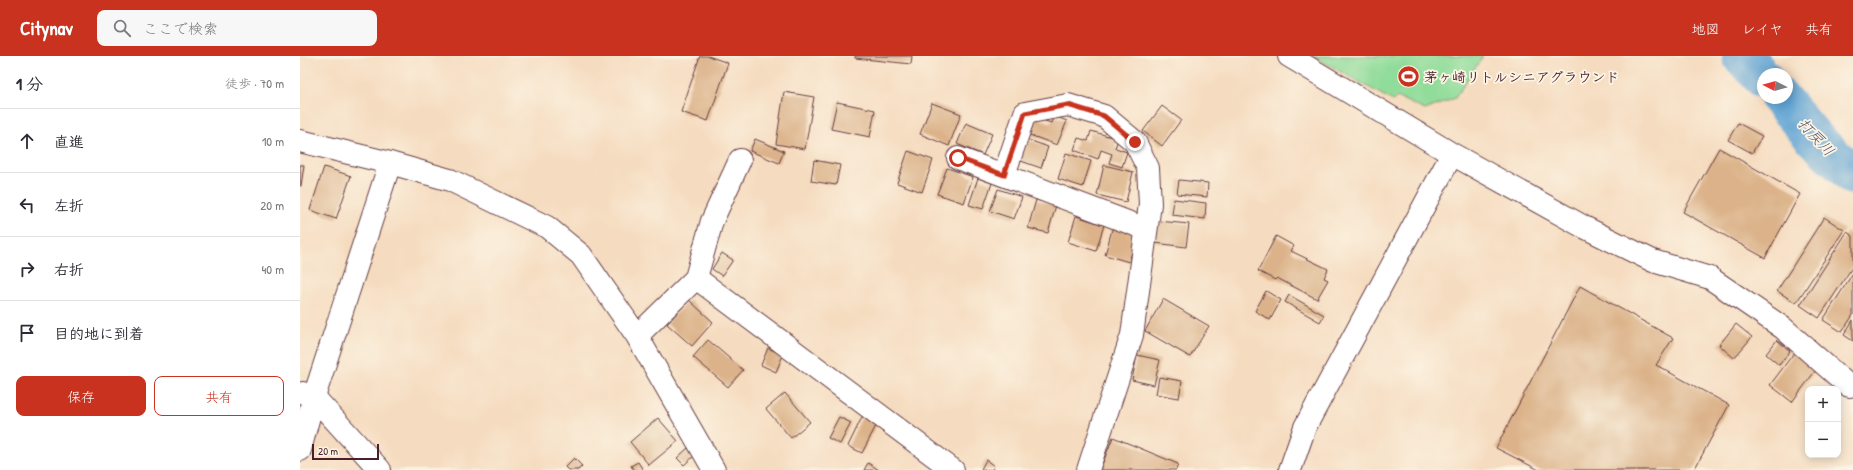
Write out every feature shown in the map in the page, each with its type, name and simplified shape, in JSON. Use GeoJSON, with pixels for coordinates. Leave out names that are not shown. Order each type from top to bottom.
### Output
{"type":"FeatureCollection","features":[{"type":"Feature","properties":{"kind":"street"},"geometry":{"type":"LineString","coordinates":[[1289,56],[1452,154],[1584,227],[1653,261],[1710,278],[1783,328],[1849,386]]}},
{"type":"Feature","properties":{"kind":"street"},"geometry":{"type":"LineString","coordinates":[[1004,175],[1025,113],[1068,105],[1104,116],[1135,142],[1148,168],[1150,204],[1132,335],[1088,470]]}},
{"type":"Feature","properties":{"kind":"street"},"geometry":{"type":"LineString","coordinates":[[300,141],[390,163],[450,180],[547,226],[581,255],[637,336],[714,470]]}},
{"type":"Feature","properties":{"kind":"street"},"geometry":{"type":"LineString","coordinates":[[1290,470],[1305,427],[1452,154]]}},
{"type":"Feature","properties":{"kind":"street"},"geometry":{"type":"LineString","coordinates":[[958,158],[1146,229]]}},
{"type":"Feature","properties":{"kind":"street"},"geometry":{"type":"LineString","coordinates":[[637,336],[696,278],[712,221],[740,160]]}},
{"type":"Feature","properties":{"kind":"street"},"geometry":{"type":"LineString","coordinates":[[300,450],[307,394],[390,163]]}},
{"type":"Feature","properties":{"kind":"street"},"geometry":{"type":"LineString","coordinates":[[696,278],[954,470]]}},
{"type":"Feature","properties":{"kind":"street"},"geometry":{"type":"LineString","coordinates":[[307,394],[380,470]]}},
{"type":"Feature","properties":{"kind":"green space","name":"茅ヶ崎リトルシニアグラウンド"},"geometry":{"type":"Polygon","coordinates":[[[1313,56],[1483,56],[1455,98],[1425,110],[1397,97],[1393,101],[1313,56]]]}},
{"type":"Feature","properties":{"kind":"building"},"geometry":{"type":"Polygon","coordinates":[[[700,56],[708,56],[728,63],[708,121],[681,112],[700,56]]]}},
{"type":"Feature","properties":{"kind":"building"},"geometry":{"type":"Polygon","coordinates":[[[855,56],[912,56],[911,64],[855,58],[855,56]]]}},
{"type":"Feature","properties":{"kind":"building"},"geometry":{"type":"Polygon","coordinates":[[[784,92],[814,97],[805,149],[776,144],[784,92]]]}},
{"type":"Feature","properties":{"kind":"building"},"geometry":{"type":"Polygon","coordinates":[[[837,102],[875,110],[870,137],[831,129],[837,102]]]}},
{"type":"Feature","properties":{"kind":"building"},"geometry":{"type":"Polygon","coordinates":[[[932,103],[961,114],[949,146],[920,134],[932,103]]]}},
{"type":"Feature","properties":{"kind":"building"},"geometry":{"type":"Polygon","coordinates":[[[1162,106],[1181,120],[1162,146],[1143,131],[1162,106]]]}},
{"type":"Feature","properties":{"kind":"building"},"geometry":{"type":"Polygon","coordinates":[[[1054,116],[1067,121],[1057,145],[1027,134],[1033,117],[1051,123],[1054,116]]]}},
{"type":"Feature","properties":{"kind":"building"},"geometry":{"type":"Polygon","coordinates":[[[966,123],[992,134],[983,155],[957,144],[966,123]]]}},
{"type":"Feature","properties":{"kind":"building"},"geometry":{"type":"Polygon","coordinates":[[[1738,123],[1762,136],[1752,153],[1728,140],[1738,123]]]}},
{"type":"Feature","properties":{"kind":"building"},"geometry":{"type":"Polygon","coordinates":[[[1091,131],[1118,139],[1115,148],[1127,152],[1122,167],[1109,163],[1112,154],[1101,150],[1098,159],[1074,150],[1078,138],[1088,141],[1091,131]]]}},
{"type":"Feature","properties":{"kind":"building"},"geometry":{"type":"Polygon","coordinates":[[[755,139],[784,151],[779,163],[750,151],[755,139]]]}},
{"type":"Feature","properties":{"kind":"building"},"geometry":{"type":"Polygon","coordinates":[[[1026,139],[1048,147],[1041,168],[1018,160],[1026,139]]]}},
{"type":"Feature","properties":{"kind":"building"},"geometry":{"type":"Polygon","coordinates":[[[1719,148],[1800,194],[1765,258],[1683,212],[1719,148]]]}},
{"type":"Feature","properties":{"kind":"building"},"geometry":{"type":"Polygon","coordinates":[[[908,151],[933,160],[922,192],[897,183],[908,151]]]}},
{"type":"Feature","properties":{"kind":"building"},"geometry":{"type":"Polygon","coordinates":[[[1066,153],[1091,161],[1083,187],[1058,179],[1066,153]]]}},
{"type":"Feature","properties":{"kind":"building"},"geometry":{"type":"Polygon","coordinates":[[[814,160],[840,165],[836,185],[811,181],[814,160]]]}},
{"type":"Feature","properties":{"kind":"building"},"geometry":{"type":"Polygon","coordinates":[[[300,165],[304,165],[301,186],[300,186],[300,165]]]}},
{"type":"Feature","properties":{"kind":"building"},"geometry":{"type":"Polygon","coordinates":[[[1104,165],[1133,172],[1126,202],[1097,195],[1104,165]]]}},
{"type":"Feature","properties":{"kind":"building"},"geometry":{"type":"Polygon","coordinates":[[[324,167],[351,176],[336,219],[310,210],[324,167]]]}},
{"type":"Feature","properties":{"kind":"building"},"geometry":{"type":"Polygon","coordinates":[[[947,168],[973,177],[964,203],[937,194],[947,168]]]}},
{"type":"Feature","properties":{"kind":"building"},"geometry":{"type":"Polygon","coordinates":[[[978,178],[992,183],[983,209],[969,205],[978,178]]]}},
{"type":"Feature","properties":{"kind":"building"},"geometry":{"type":"Polygon","coordinates":[[[1179,180],[1208,183],[1207,197],[1177,194],[1179,180]]]}},
{"type":"Feature","properties":{"kind":"building"},"geometry":{"type":"Polygon","coordinates":[[[998,189],[1022,197],[1014,219],[990,211],[998,189]]]}},
{"type":"Feature","properties":{"kind":"building"},"geometry":{"type":"Polygon","coordinates":[[[1174,199],[1206,203],[1205,219],[1172,215],[1174,199]]]}},
{"type":"Feature","properties":{"kind":"building"},"geometry":{"type":"Polygon","coordinates":[[[1036,200],[1056,205],[1048,233],[1028,228],[1036,200]]]}},
{"type":"Feature","properties":{"kind":"building"},"geometry":{"type":"Polygon","coordinates":[[[1076,216],[1104,225],[1096,251],[1068,242],[1076,216]]]}},
{"type":"Feature","properties":{"kind":"building"},"geometry":{"type":"Polygon","coordinates":[[[1824,217],[1844,230],[1796,303],[1777,291],[1824,217]]]}},
{"type":"Feature","properties":{"kind":"building"},"geometry":{"type":"Polygon","coordinates":[[[1158,221],[1189,224],[1186,247],[1155,243],[1158,221]]]}},
{"type":"Feature","properties":{"kind":"building"},"geometry":{"type":"Polygon","coordinates":[[[1113,226],[1138,233],[1129,262],[1105,255],[1113,226]]]}},
{"type":"Feature","properties":{"kind":"building"},"geometry":{"type":"Polygon","coordinates":[[[1847,232],[1853,236],[1853,266],[1819,318],[1800,305],[1847,232]]]}},
{"type":"Feature","properties":{"kind":"building"},"geometry":{"type":"Polygon","coordinates":[[[1276,236],[1294,246],[1291,251],[1328,269],[1324,278],[1328,280],[1317,299],[1277,278],[1275,280],[1258,271],[1276,236]]]}},
{"type":"Feature","properties":{"kind":"building"},"geometry":{"type":"Polygon","coordinates":[[[722,253],[733,260],[722,276],[712,269],[722,253]]]}},
{"type":"Feature","properties":{"kind":"building"},"geometry":{"type":"Polygon","coordinates":[[[1853,273],[1853,315],[1842,332],[1823,320],[1853,273]]]}},
{"type":"Feature","properties":{"kind":"building"},"geometry":{"type":"Polygon","coordinates":[[[1580,286],[1673,338],[1656,365],[1729,405],[1694,470],[1539,470],[1496,448],[1580,286]]]}},
{"type":"Feature","properties":{"kind":"building"},"geometry":{"type":"Polygon","coordinates":[[[1266,291],[1281,300],[1270,320],[1255,311],[1266,291]]]}},
{"type":"Feature","properties":{"kind":"building"},"geometry":{"type":"Polygon","coordinates":[[[1289,295],[1324,315],[1320,322],[1285,302],[1289,295]]]}},
{"type":"Feature","properties":{"kind":"building"},"geometry":{"type":"Polygon","coordinates":[[[1163,299],[1209,326],[1190,357],[1145,331],[1163,299]]]}},
{"type":"Feature","properties":{"kind":"building"},"geometry":{"type":"Polygon","coordinates":[[[689,300],[713,322],[692,346],[667,324],[689,300]]]}},
{"type":"Feature","properties":{"kind":"building"},"geometry":{"type":"Polygon","coordinates":[[[1853,320],[1853,341],[1844,335],[1853,320]]]}},
{"type":"Feature","properties":{"kind":"building"},"geometry":{"type":"Polygon","coordinates":[[[1736,324],[1752,337],[1734,358],[1719,345],[1736,324]]]}},
{"type":"Feature","properties":{"kind":"building"},"geometry":{"type":"Polygon","coordinates":[[[708,340],[743,370],[728,387],[693,357],[708,340]]]}},
{"type":"Feature","properties":{"kind":"building"},"geometry":{"type":"Polygon","coordinates":[[[1777,340],[1790,351],[1779,365],[1766,354],[1777,340]]]}},
{"type":"Feature","properties":{"kind":"building"},"geometry":{"type":"Polygon","coordinates":[[[768,348],[783,355],[776,372],[761,365],[768,348]]]}},
{"type":"Feature","properties":{"kind":"building"},"geometry":{"type":"Polygon","coordinates":[[[1794,353],[1816,370],[1792,402],[1770,385],[1794,353]]]}},
{"type":"Feature","properties":{"kind":"building"},"geometry":{"type":"Polygon","coordinates":[[[1137,355],[1160,360],[1154,385],[1132,380],[1137,355]]]}},
{"type":"Feature","properties":{"kind":"building"},"geometry":{"type":"Polygon","coordinates":[[[1159,377],[1182,381],[1179,398],[1156,394],[1159,377]]]}},
{"type":"Feature","properties":{"kind":"building"},"geometry":{"type":"Polygon","coordinates":[[[785,393],[810,422],[791,438],[766,409],[785,393]]]}},
{"type":"Feature","properties":{"kind":"building"},"geometry":{"type":"Polygon","coordinates":[[[863,415],[878,422],[862,453],[848,446],[863,415]]]}},
{"type":"Feature","properties":{"kind":"building"},"geometry":{"type":"Polygon","coordinates":[[[839,417],[851,423],[840,444],[828,438],[839,417]]]}},
{"type":"Feature","properties":{"kind":"building"},"geometry":{"type":"Polygon","coordinates":[[[658,418],[678,441],[649,465],[630,442],[658,418]]]}},
{"type":"Feature","properties":{"kind":"building"},"geometry":{"type":"Polygon","coordinates":[[[1113,437],[1178,464],[1176,470],[1100,470],[1113,437]]]}},
{"type":"Feature","properties":{"kind":"building"},"geometry":{"type":"Polygon","coordinates":[[[688,448],[694,456],[684,465],[677,458],[688,448]]]}},
{"type":"Feature","properties":{"kind":"building"},"geometry":{"type":"Polygon","coordinates":[[[574,458],[582,466],[578,470],[568,470],[565,467],[574,458]]]}},
{"type":"Feature","properties":{"kind":"building"},"geometry":{"type":"Polygon","coordinates":[[[986,460],[994,466],[992,470],[981,469],[986,460]]]}},
{"type":"Feature","properties":{"kind":"building"},"geometry":{"type":"Polygon","coordinates":[[[638,462],[643,470],[634,470],[631,466],[638,462]]]}},
{"type":"Feature","properties":{"kind":"building"},"geometry":{"type":"Polygon","coordinates":[[[868,463],[879,470],[864,470],[868,463]]]}},
{"type":"Feature","properties":{"kind":"waterway","name":"打戻川"},"geometry":{"type":"LineString","coordinates":[[1742,56],[1757,72]]}},
{"type":"Feature","properties":{"kind":"waterway","name":"打戻川"},"geometry":{"type":"LineString","coordinates":[[1785,104],[1815,139],[1853,175]]}},
{"type":"Feature","properties":{"kind":"place","name":"茅ヶ崎リトルシニアグラウンド"},"geometry":{"type":"Point","coordinates":[1409,77]}},
{"type":"Feature","properties":{"kind":"route"},"geometry":{"type":"LineString","coordinates":[[958,158],[1004,175],[1025,113],[1068,105],[1104,116],[1135,142]]}}]}
